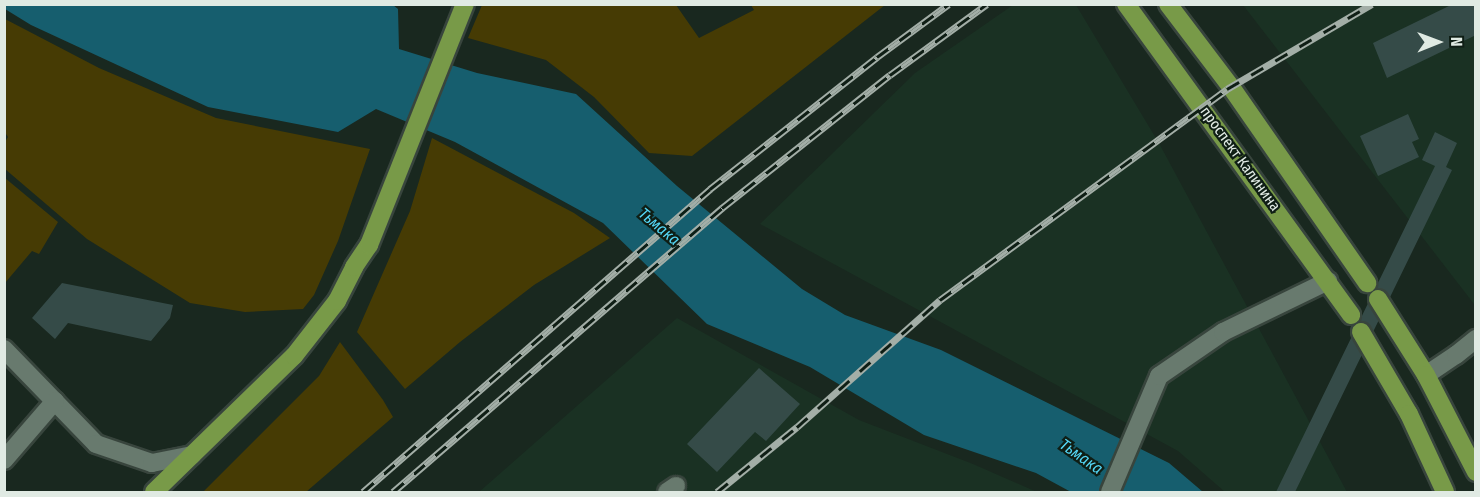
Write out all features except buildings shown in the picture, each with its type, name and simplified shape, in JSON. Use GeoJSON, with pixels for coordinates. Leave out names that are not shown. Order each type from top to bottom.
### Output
{"type":"FeatureCollection","features":[{"type":"Feature","properties":{"kind":"main road","name":"проспект Калинина"},"geometry":{"type":"LineString","coordinates":[[1126,4],[1351,315]]}},
{"type":"Feature","properties":{"kind":"main road"},"geometry":{"type":"LineString","coordinates":[[1168,4],[1231,87],[1367,283]]}},
{"type":"Feature","properties":{"kind":"main road"},"geometry":{"type":"LineString","coordinates":[[154,492],[306,343],[327,316],[369,245],[464,6]]}},
{"type":"Feature","properties":{"kind":"main road"},"geometry":{"type":"LineString","coordinates":[[1378,299],[1426,375],[1476,472]]}},
{"type":"Feature","properties":{"kind":"main road"},"geometry":{"type":"LineString","coordinates":[[1361,332],[1403,404],[1445,492]]}},
{"type":"Feature","properties":{"kind":"lane"},"geometry":{"type":"LineString","coordinates":[[1110,492],[1160,375],[1223,332],[1328,281]]}},
{"type":"Feature","properties":{"kind":"lane"},"geometry":{"type":"LineString","coordinates":[[1426,375],[1456,356],[1476,339]]}},
{"type":"Feature","properties":{"kind":"lane"},"geometry":{"type":"LineString","coordinates":[[4,349],[96,444],[152,463],[192,455]]}},
{"type":"Feature","properties":{"kind":"lane"},"geometry":{"type":"LineString","coordinates":[[4,460],[55,401]]}},
{"type":"Feature","properties":{"kind":"shaded area"},"geometry":{"type":"Polygon","coordinates":[[[482,5],[676,5],[699,38],[754,10],[751,5],[885,5],[692,156],[649,153],[594,97],[546,60],[468,38],[482,5]]]}},
{"type":"Feature","properties":{"kind":"shaded area"},"geometry":{"type":"Polygon","coordinates":[[[1013,5],[1076,5],[1160,145],[1347,492],[1225,492],[1178,451],[760,224],[915,73],[1013,5]]]}},
{"type":"Feature","properties":{"kind":"shaded area"},"geometry":{"type":"Polygon","coordinates":[[[1243,5],[1475,5],[1474,304],[1243,5]]]}},
{"type":"Feature","properties":{"kind":"shaded area"},"geometry":{"type":"Polygon","coordinates":[[[5,19],[99,68],[216,118],[370,149],[338,241],[314,295],[303,309],[245,312],[190,303],[87,239],[5,169],[5,142],[8,137],[4,131],[5,19]]]}},
{"type":"Feature","properties":{"kind":"shaded area"},"geometry":{"type":"Polygon","coordinates":[[[432,138],[574,213],[610,238],[534,285],[460,342],[405,389],[357,332],[410,211],[432,138]]]}},
{"type":"Feature","properties":{"kind":"shaded area"},"geometry":{"type":"Polygon","coordinates":[[[5,178],[58,222],[39,254],[32,251],[5,283],[5,178]]]}},
{"type":"Feature","properties":{"kind":"shaded area"},"geometry":{"type":"Polygon","coordinates":[[[677,318],[859,420],[973,464],[1037,492],[479,492],[677,318]]]}},
{"type":"Feature","properties":{"kind":"shaded area"},"geometry":{"type":"Polygon","coordinates":[[[340,342],[393,417],[306,492],[203,492],[319,376],[340,342]]]}},
{"type":"Feature","properties":{"kind":"water","name":"Тьмака"},"geometry":{"type":"Polygon","coordinates":[[[4,5],[393,5],[398,9],[399,49],[477,73],[576,94],[677,186],[802,289],[845,315],[941,350],[1169,463],[1203,492],[1071,492],[1036,473],[924,435],[810,367],[707,324],[603,223],[455,142],[376,109],[338,132],[208,107],[31,25],[5,9],[4,5]]]}},
{"type":"Feature","properties":{"kind":"railway"},"geometry":{"type":"LineString","coordinates":[[363,492],[710,189],[877,57],[949,4]]}},
{"type":"Feature","properties":{"kind":"railway"},"geometry":{"type":"LineString","coordinates":[[393,492],[722,208],[890,75],[987,4]]}},
{"type":"Feature","properties":{"kind":"railway"},"geometry":{"type":"LineString","coordinates":[[717,492],[797,427],[940,300],[1227,89],[1372,4]]}}]}
